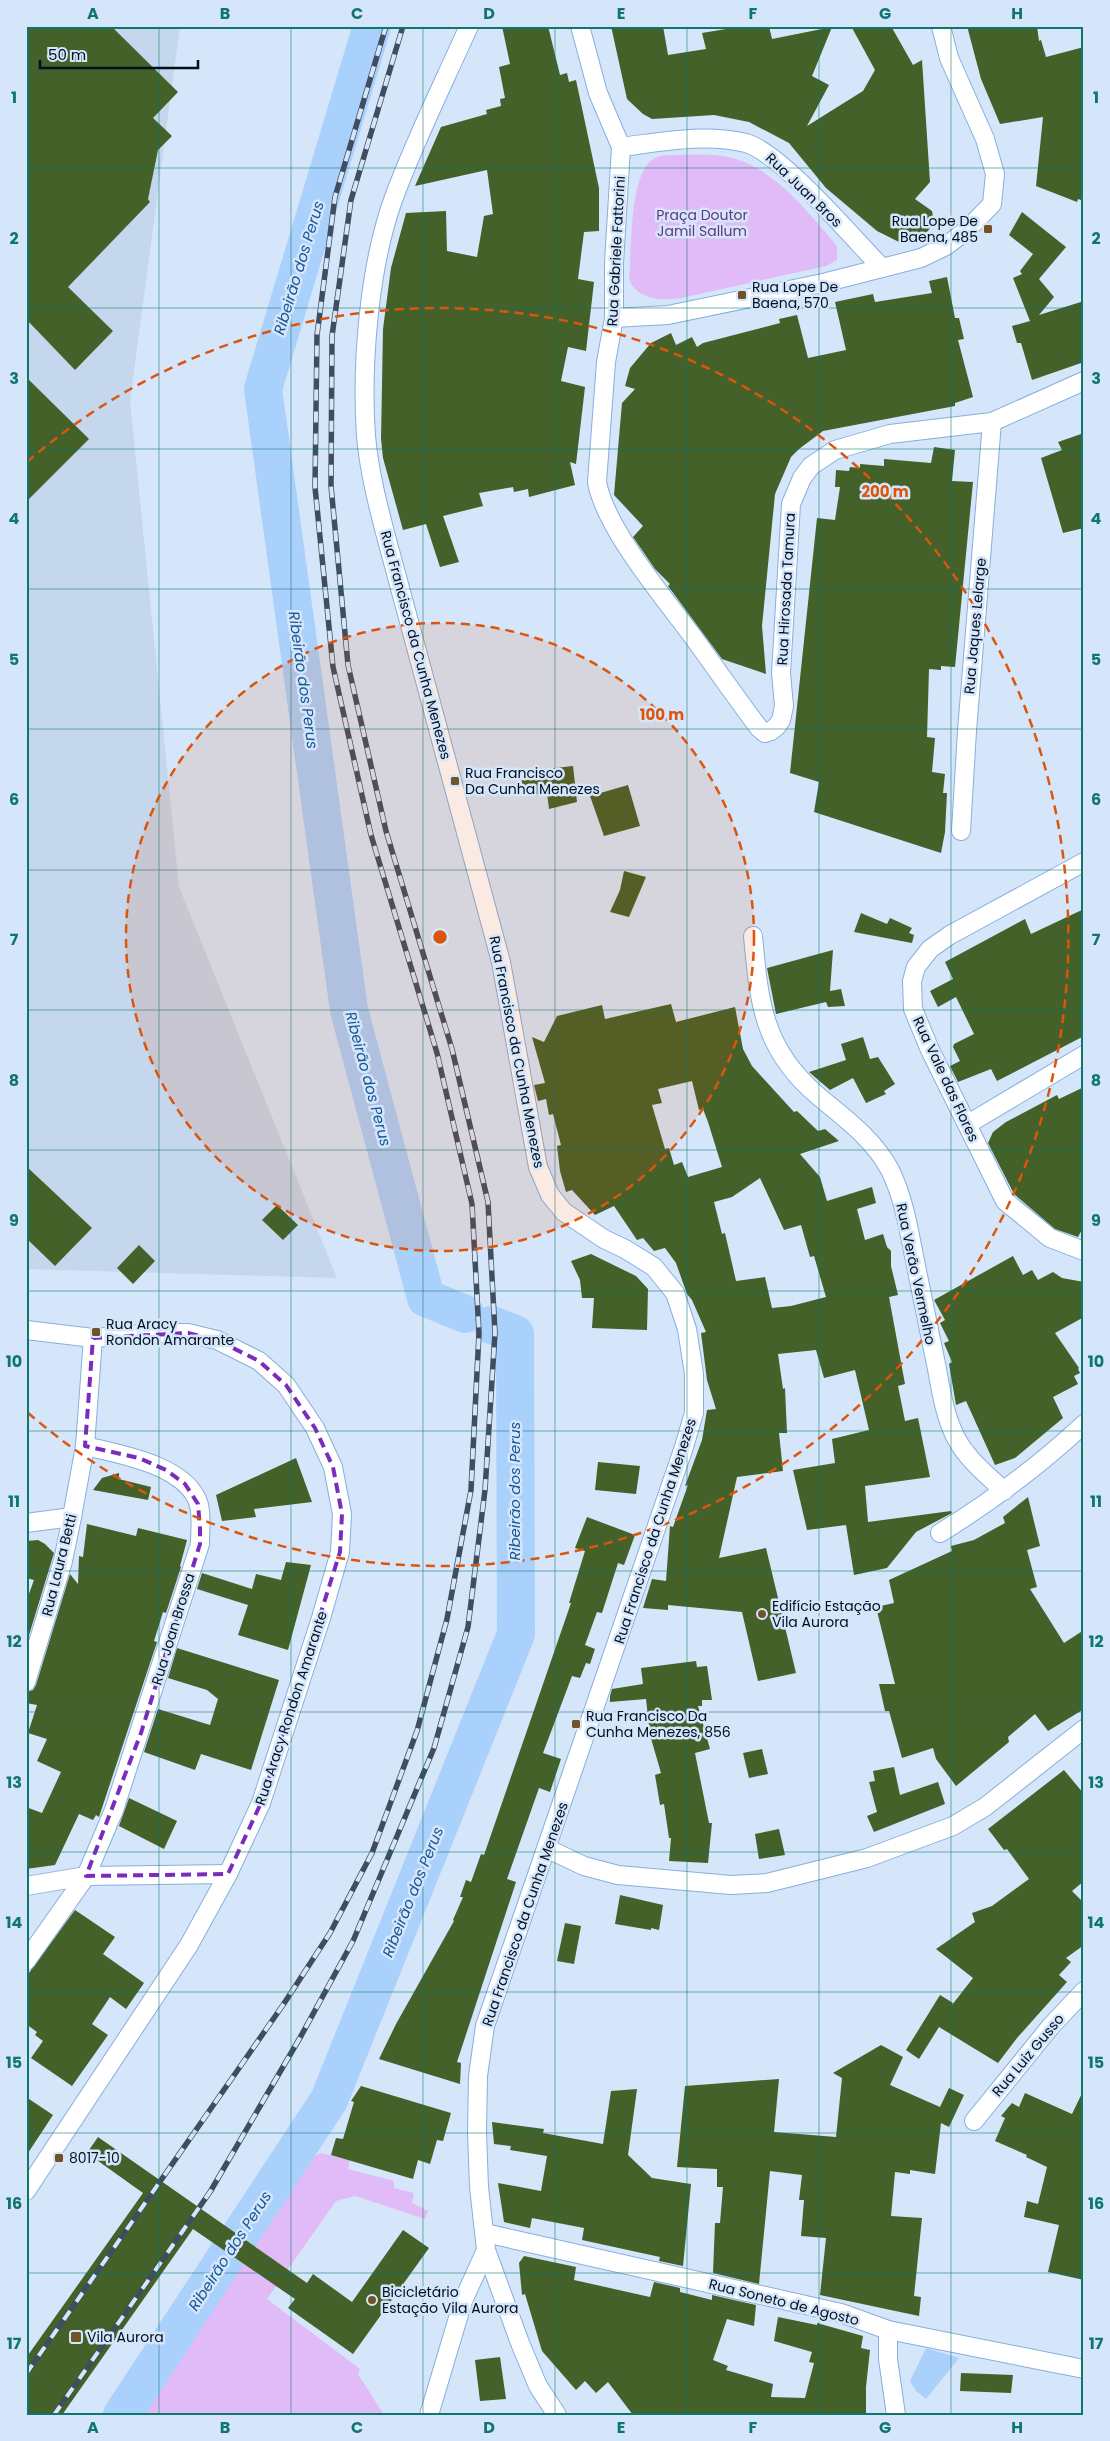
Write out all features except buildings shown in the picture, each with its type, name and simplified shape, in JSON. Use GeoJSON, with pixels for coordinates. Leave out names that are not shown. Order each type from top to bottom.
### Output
{"type":"FeatureCollection","features":[{"type":"Feature","properties":{"kind":"street","name":"Rua Francisco da Cunha Menezes"},"geometry":{"type":"LineString","coordinates":[[469,26],[393,200],[384,230],[375,273],[366,368],[366,436],[372,477],[387,540],[501,962],[538,1167],[550,1195],[564,1212],[604,1239],[625,1249],[654,1268],[676,1293],[687,1329],[694,1374],[694,1413],[684,1447],[548,1848],[517,1930],[485,2026],[478,2076],[477,2132],[479,2186],[486,2241],[534,2378],[557,2415]]}},
{"type":"Feature","properties":{"kind":"street","name":"Rua Gabriele Fattorini"},"geometry":{"type":"LineString","coordinates":[[580,26],[598,93],[621,147],[614,263],[614,318],[606,362],[597,482],[606,510],[617,529],[759,728],[765,733],[777,726],[781,720],[784,706]]}},
{"type":"Feature","properties":{"kind":"street"},"geometry":{"type":"LineString","coordinates":[[614,318],[668,315],[823,283],[921,258],[946,246],[968,229],[992,204],[995,174],[986,140],[949,58],[941,26]]}},
{"type":"Feature","properties":{"kind":"street","name":"Rua Juan Bros"},"geometry":{"type":"LineString","coordinates":[[621,147],[708,138],[729,140],[758,148],[782,166],[882,268]]}},
{"type":"Feature","properties":{"kind":"street","name":"Rua Hirosada Tamura"},"geometry":{"type":"LineString","coordinates":[[784,706],[781,673],[791,504],[802,478],[811,466],[834,450],[890,434],[992,422],[1084,381]]}},
{"type":"Feature","properties":{"kind":"street","name":"Rua Jaques Lelarge"},"geometry":{"type":"LineString","coordinates":[[962,830],[968,721],[992,422]]}},
{"type":"Feature","properties":{"kind":"street","name":"Rua Vale das Flores"},"geometry":{"type":"LineString","coordinates":[[1084,862],[950,935],[930,949],[916,967],[912,981],[913,1009],[930,1050],[1005,1201],[1050,1238],[1084,1251]]}},
{"type":"Feature","properties":{"kind":"street","name":"Rua Verão Vermelho"},"geometry":{"type":"LineString","coordinates":[[753,936],[757,977],[767,1026],[779,1053],[815,1093],[858,1128],[879,1152],[891,1172],[906,1217],[943,1400],[956,1438],[973,1462],[1004,1491]]}},
{"type":"Feature","properties":{"kind":"street"},"geometry":{"type":"LineString","coordinates":[[968,1124],[1084,1055]]}},
{"type":"Feature","properties":{"kind":"street","name":"Rua Aracy Rondon Amarante"},"geometry":{"type":"LineString","coordinates":[[26,1330],[93,1338],[158,1333],[188,1334],[217,1340],[259,1361],[286,1385],[315,1428],[332,1467],[342,1514],[340,1552],[261,1803],[228,1874],[189,1945],[26,2191]]}},
{"type":"Feature","properties":{"kind":"street"},"geometry":{"type":"LineString","coordinates":[[85,1446],[93,1338]]}},
{"type":"Feature","properties":{"kind":"street"},"geometry":{"type":"LineString","coordinates":[[940,1532],[1004,1491],[1059,1447],[1084,1424]]}},
{"type":"Feature","properties":{"kind":"street","name":"Rua Laura Betti"},"geometry":{"type":"LineString","coordinates":[[26,1682],[63,1561],[85,1446]]}},
{"type":"Feature","properties":{"kind":"street","name":"Rua Joan Brossa"},"geometry":{"type":"LineString","coordinates":[[26,1961],[86,1876],[114,1810],[141,1733],[200,1544],[198,1504],[185,1484],[166,1470],[139,1458],[85,1446]]}},
{"type":"Feature","properties":{"kind":"street"},"geometry":{"type":"LineString","coordinates":[[26,1523],[72,1517]]}},
{"type":"Feature","properties":{"kind":"street"},"geometry":{"type":"LineString","coordinates":[[548,1848],[584,1866],[618,1876],[731,1885],[768,1883],[867,1858],[952,1826],[985,1806],[1084,1729]]}},
{"type":"Feature","properties":{"kind":"street"},"geometry":{"type":"LineString","coordinates":[[26,1886],[86,1876],[228,1874]]}},
{"type":"Feature","properties":{"kind":"street","name":"Rua Luiz Gusso"},"geometry":{"type":"LineString","coordinates":[[974,2121],[1051,2026],[1084,1991]]}},
{"type":"Feature","properties":{"kind":"street"},"geometry":{"type":"LineString","coordinates":[[429,2415],[463,2301],[486,2241]]}},
{"type":"Feature","properties":{"kind":"street","name":"Rua Soneto de Agosto"},"geometry":{"type":"LineString","coordinates":[[486,2241],[841,2313],[888,2330],[1084,2369]]}},
{"type":"Feature","properties":{"kind":"street"},"geometry":{"type":"LineString","coordinates":[[888,2330],[888,2359],[896,2415]]}},
{"type":"Feature","properties":{"kind":"highlighted area"},"geometry":{"type":"Polygon","coordinates":[[[188,1333],[217,1340],[259,1361],[286,1385],[315,1428],[333,1467],[342,1514],[340,1552],[261,1803],[228,1874],[86,1876],[141,1733],[200,1544],[198,1504],[185,1484],[166,1470],[139,1458],[85,1446],[93,1338],[188,1333]]]}},
{"type":"Feature","properties":{"kind":"shaded area"},"geometry":{"type":"Polygon","coordinates":[[[26,26],[180,26],[130,401],[179,887],[337,1278],[26,1269],[26,26]]]}},
{"type":"Feature","properties":{"kind":"green space","name":"Praça Doutor Jamil Sallum"},"geometry":{"type":"Polygon","coordinates":[[[667,155],[728,157],[758,169],[786,189],[821,227],[837,246],[837,260],[826,266],[681,298],[658,299],[644,295],[633,286],[629,279],[635,197],[645,169],[654,159],[667,155]]]}},
{"type":"Feature","properties":{"kind":"green space"},"geometry":{"type":"Polygon","coordinates":[[[321,2153],[350,2160],[348,2169],[394,2181],[394,2188],[414,2193],[412,2203],[428,2211],[425,2219],[355,2196],[336,2201],[267,2299],[360,2369],[358,2374],[384,2415],[154,2415],[131,2408],[307,2159],[321,2153]]]}},
{"type":"Feature","properties":{"kind":"water"},"geometry":{"type":"Polygon","coordinates":[[[926,2348],[959,2358],[926,2399],[916,2391],[910,2381],[926,2348]]]}},
{"type":"Feature","properties":{"kind":"waterway","name":"Ribeirão dos Perus"},"geometry":{"type":"LineString","coordinates":[[372,26],[263,389],[349,1010],[426,1298],[465,1314]]}},
{"type":"Feature","properties":{"kind":"waterway","name":"Ribeirão dos Perus"},"geometry":{"type":"LineString","coordinates":[[122,2415],[329,2100],[516,1634],[515,1334],[492,1325]]}},
{"type":"Feature","properties":{"kind":"railway"},"geometry":{"type":"LineString","coordinates":[[26,2374],[283,2005],[330,1933],[372,1853],[417,1731],[447,1619],[471,1490],[479,1333],[472,1204],[437,1053],[371,835],[333,667],[315,487],[317,335],[335,197],[386,26]]}},
{"type":"Feature","properties":{"kind":"railway"},"geometry":{"type":"LineString","coordinates":[[54,2415],[210,2192],[301,2036],[353,1941],[434,1748],[468,1627],[485,1490],[495,1333],[488,1202],[452,1049],[386,831],[348,665],[331,486],[332,336],[351,200],[403,26]]}},
{"type":"Feature","properties":{"kind":"place","name":"Rua Lope De Baena, 485"},"geometry":{"type":"Point","coordinates":[988,229]}},
{"type":"Feature","properties":{"kind":"place","name":"Rua Lope De Baena, 570"},"geometry":{"type":"Point","coordinates":[742,295]}},
{"type":"Feature","properties":{"kind":"place","name":"Rua Francisco Da Cunha Menezes"},"geometry":{"type":"Point","coordinates":[455,781]}},
{"type":"Feature","properties":{"kind":"place","name":"Rua Aracy Rondon Amarante"},"geometry":{"type":"Point","coordinates":[96,1332]}},
{"type":"Feature","properties":{"kind":"place","name":"Edifício Estação Vila Aurora"},"geometry":{"type":"Point","coordinates":[762,1614]}},
{"type":"Feature","properties":{"kind":"place","name":"Rua Francisco Da Cunha Menezes, 856"},"geometry":{"type":"Point","coordinates":[576,1724]}},
{"type":"Feature","properties":{"kind":"place","name":"8017-10"},"geometry":{"type":"Point","coordinates":[59,2158]}},
{"type":"Feature","properties":{"kind":"place","name":"Bicicletário Estação Vila Aurora"},"geometry":{"type":"Point","coordinates":[372,2300]}},
{"type":"Feature","properties":{"kind":"place","name":"Vila Aurora"},"geometry":{"type":"Point","coordinates":[76,2337]}}]}
